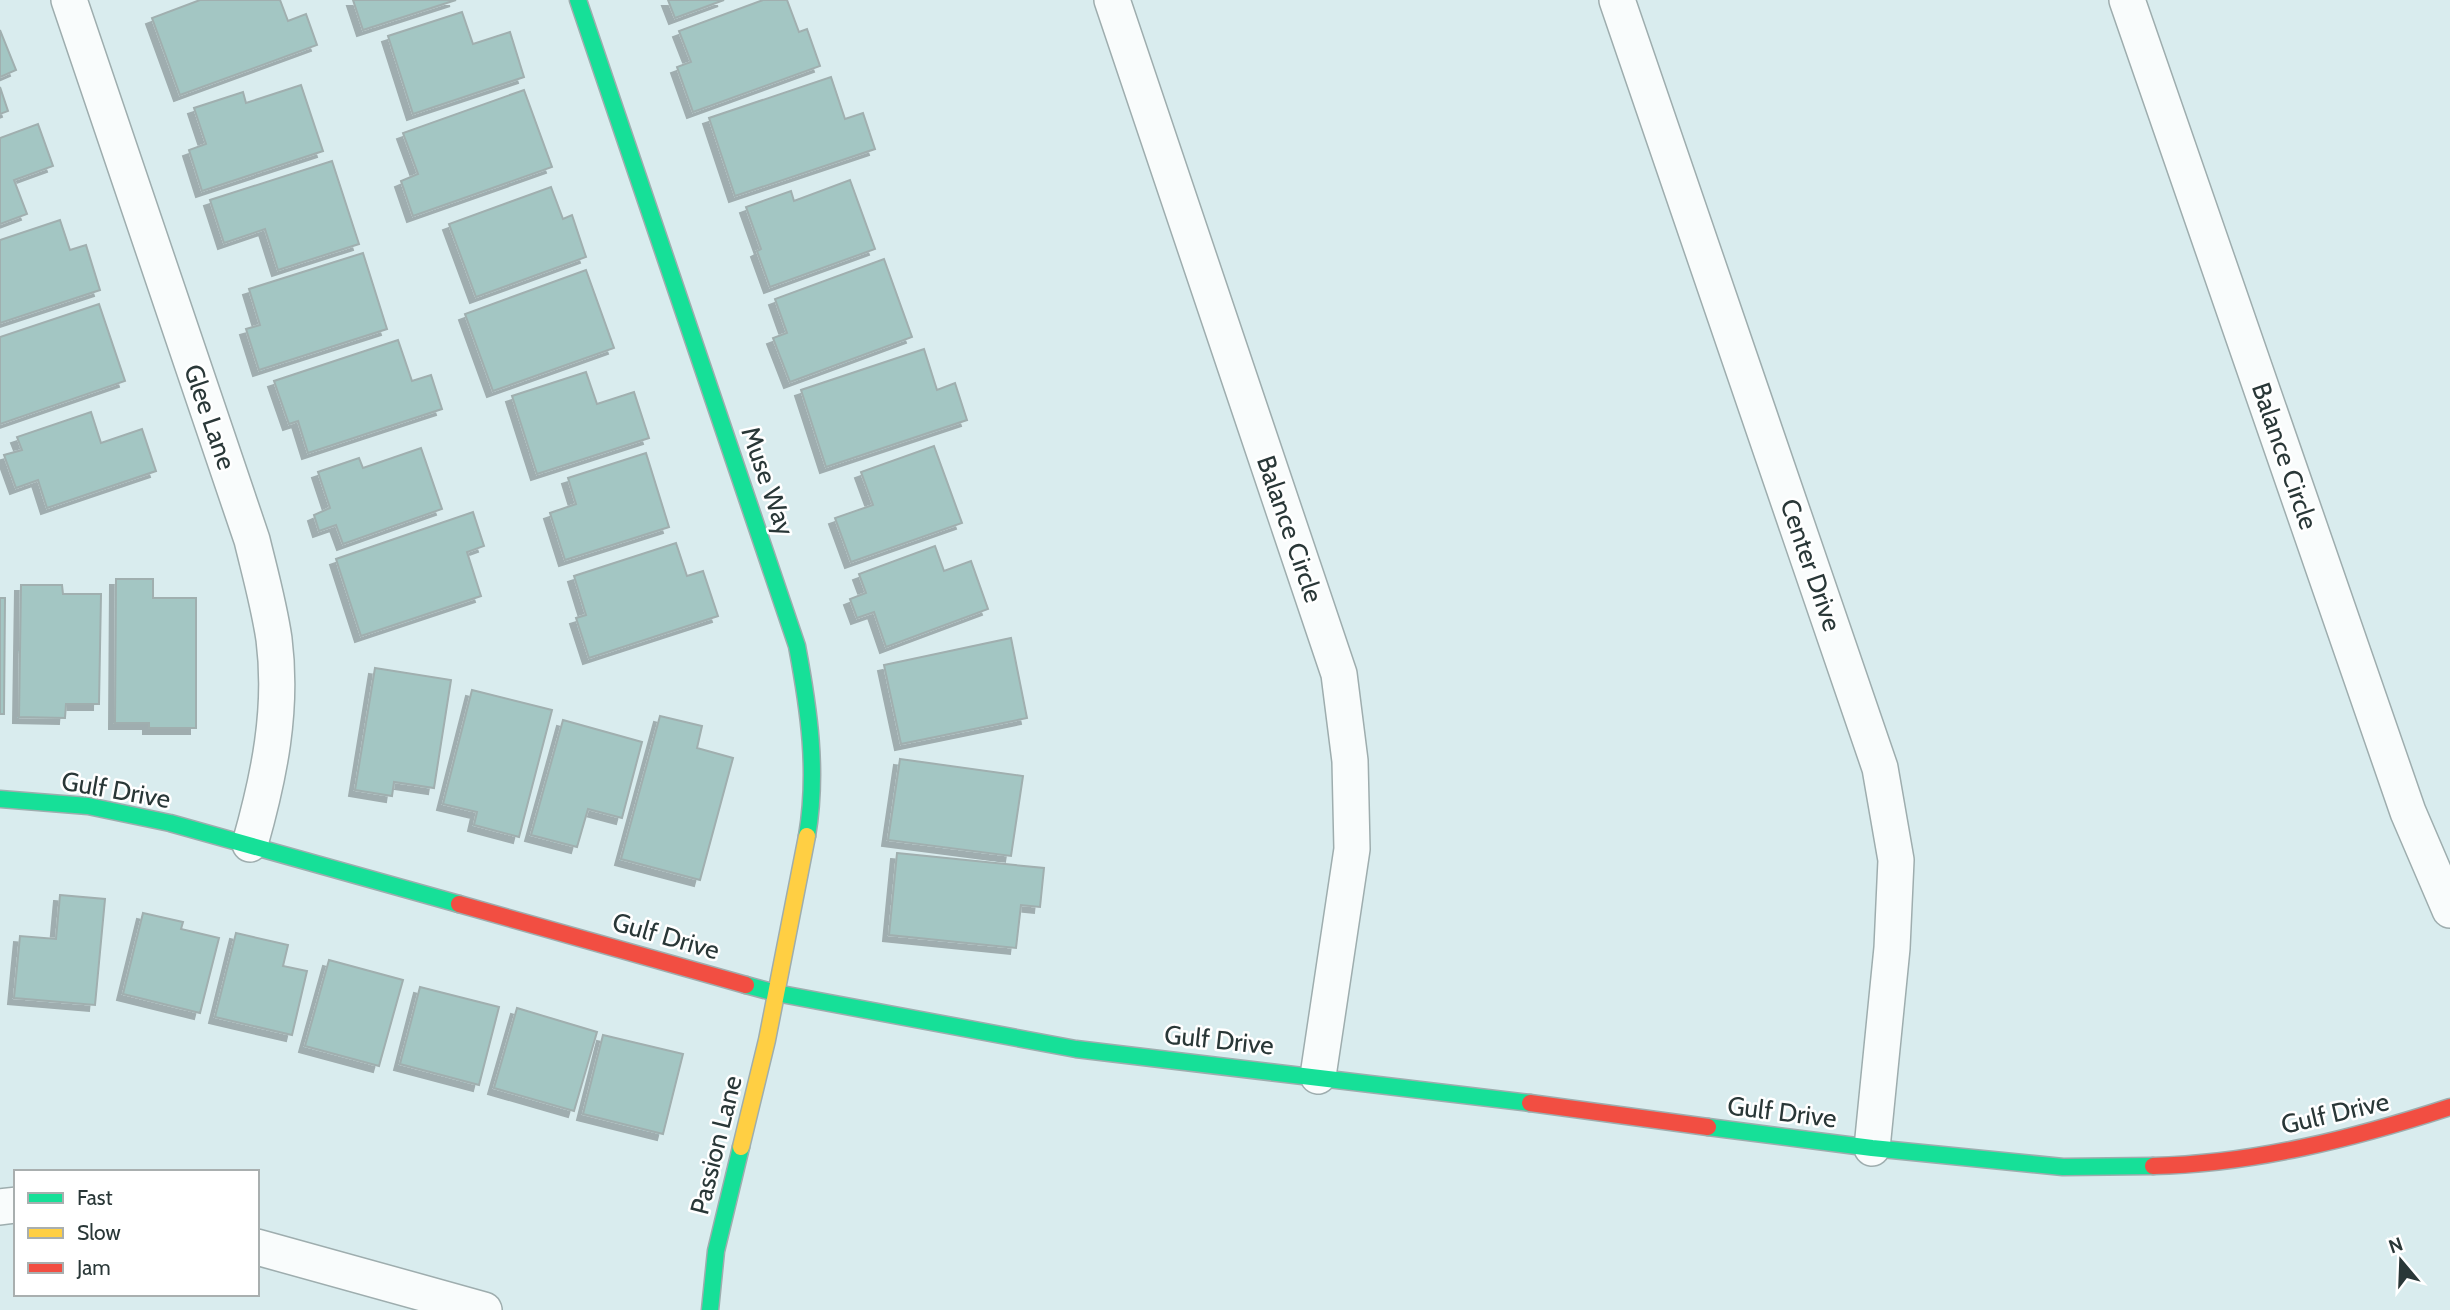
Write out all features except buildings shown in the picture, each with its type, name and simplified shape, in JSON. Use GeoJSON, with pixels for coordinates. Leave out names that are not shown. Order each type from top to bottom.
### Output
{"type":"FeatureCollection","features":[{"type":"Feature","properties":{"kind":"street","name":"Glee Lane"},"geometry":{"type":"LineString","coordinates":[[69,0],[252,540],[265,594],[274,639],[277,690],[275,726],[267,784],[250,844]]}},
{"type":"Feature","properties":{"kind":"street","name":"Muse Way"},"geometry":{"type":"LineString","coordinates":[[578,0],[797,646],[810,714],[814,774],[808,833],[776,993]]}},
{"type":"Feature","properties":{"kind":"street","name":"Balance Circle"},"geometry":{"type":"LineString","coordinates":[[1112,0],[1339,674],[1350,761],[1352,849],[1318,1076]]}},
{"type":"Feature","properties":{"kind":"street","name":"Center Drive"},"geometry":{"type":"LineString","coordinates":[[1617,0],[1880,768],[1896,860],[1892,948],[1872,1148]]}},
{"type":"Feature","properties":{"kind":"street","name":"Balance Circle"},"geometry":{"type":"LineString","coordinates":[[2127,0],[2408,812],[2450,910]]}},
{"type":"Feature","properties":{"kind":"street","name":"Gulf Drive"},"geometry":{"type":"LineString","coordinates":[[0,799],[88,806],[170,823],[776,993],[1076,1049],[1318,1076],[1872,1148],[2063,1167],[2186,1165],[2287,1150],[2391,1126],[2450,1107]]}},
{"type":"Feature","properties":{"kind":"street","name":"Passion Lane"},"geometry":{"type":"LineString","coordinates":[[710,1310],[718,1241],[776,993]]}},
{"type":"Feature","properties":{"kind":"street"},"geometry":{"type":"LineString","coordinates":[[259,1248],[484,1310]]}},
{"type":"Feature","properties":{"kind":"traffic: fast"},"geometry":{"type":"LineString","coordinates":[[578,0],[797,646],[811,741],[812,788],[807,836]]}},
{"type":"Feature","properties":{"kind":"traffic: fast"},"geometry":{"type":"LineString","coordinates":[[0,799],[88,806],[170,823],[459,904]]}},
{"type":"Feature","properties":{"kind":"traffic: fast"},"geometry":{"type":"LineString","coordinates":[[746,985],[776,993],[1076,1049],[1530,1103]]}},
{"type":"Feature","properties":{"kind":"traffic: fast"},"geometry":{"type":"LineString","coordinates":[[1708,1127],[1872,1148],[2063,1167],[2153,1166]]}},
{"type":"Feature","properties":{"kind":"traffic: fast"},"geometry":{"type":"LineString","coordinates":[[710,1310],[716,1251],[741,1147]]}},
{"type":"Feature","properties":{"kind":"traffic: slow"},"geometry":{"type":"LineString","coordinates":[[741,1147],[767,1040],[807,836]]}},
{"type":"Feature","properties":{"kind":"traffic: jam"},"geometry":{"type":"LineString","coordinates":[[459,904],[746,985]]}},
{"type":"Feature","properties":{"kind":"traffic: jam"},"geometry":{"type":"LineString","coordinates":[[1530,1103],[1708,1127]]}},
{"type":"Feature","properties":{"kind":"traffic: jam"},"geometry":{"type":"LineString","coordinates":[[2153,1166],[2266,1155],[2341,1139],[2450,1107]]}}]}
